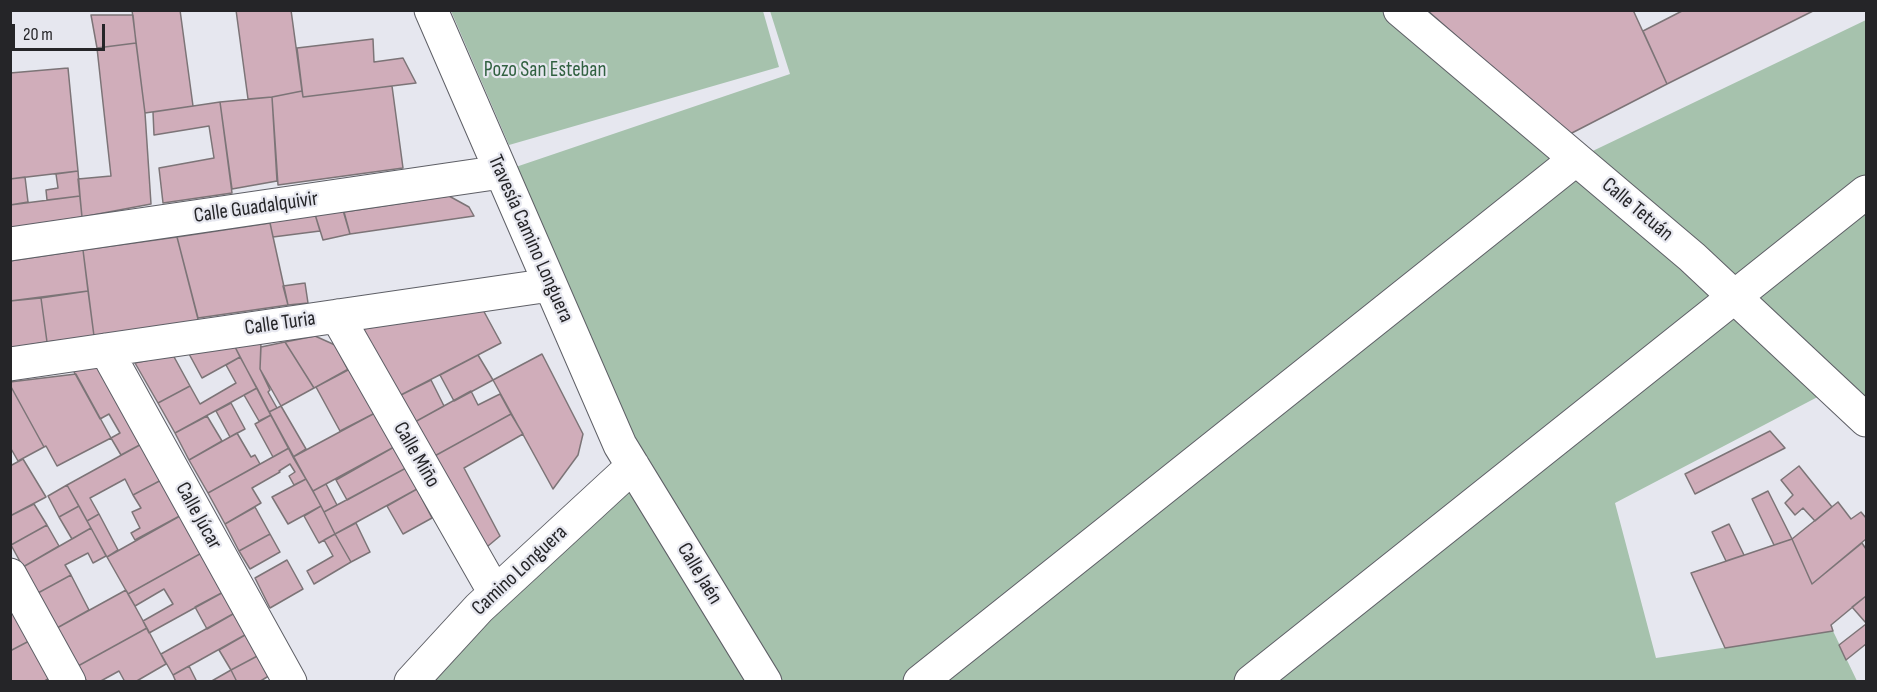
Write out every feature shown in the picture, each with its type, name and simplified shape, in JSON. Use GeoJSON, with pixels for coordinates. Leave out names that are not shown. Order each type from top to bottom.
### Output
{"type":"FeatureCollection","features":[{"type":"Feature","properties":{"kind":"street","name":"Travesía Camino Longuera"},"geometry":{"type":"LineString","coordinates":[[431,10],[620,445],[633,466]]}},
{"type":"Feature","properties":{"kind":"street","name":"Calle Tetuán"},"geometry":{"type":"LineString","coordinates":[[1400,10],[1692,257],[1863,411]]}},
{"type":"Feature","properties":{"kind":"street"},"geometry":{"type":"LineString","coordinates":[[920,681],[1576,159]]}},
{"type":"Feature","properties":{"kind":"street","name":"Calle Guadalquivir"},"geometry":{"type":"LineString","coordinates":[[10,244],[501,172]]}},
{"type":"Feature","properties":{"kind":"street"},"geometry":{"type":"LineString","coordinates":[[1251,681],[1866,192]]}},
{"type":"Feature","properties":{"kind":"street","name":"Calle Turia"},"geometry":{"type":"LineString","coordinates":[[10,364],[550,285]]}},
{"type":"Feature","properties":{"kind":"street","name":"Calle Miño"},"geometry":{"type":"LineString","coordinates":[[337,316],[495,593]]}},
{"type":"Feature","properties":{"kind":"street","name":"Calle Júcar"},"geometry":{"type":"LineString","coordinates":[[106,350],[290,681]]}},
{"type":"Feature","properties":{"kind":"street","name":"Camino Longuera"},"geometry":{"type":"LineString","coordinates":[[411,681],[479,608],[633,466]]}},
{"type":"Feature","properties":{"kind":"street","name":"Calle Jaén"},"geometry":{"type":"LineString","coordinates":[[633,466],[765,681]]}},
{"type":"Feature","properties":{"kind":"street"},"geometry":{"type":"LineString","coordinates":[[10,575],[69,681]]}},
{"type":"Feature","properties":{"kind":"green space","name":"Pozo San Esteban"},"geometry":{"type":"Polygon","coordinates":[[[451,11],[763,11],[779,67],[509,145],[451,11]]]}},
{"type":"Feature","properties":{"kind":"green space"},"geometry":{"type":"Polygon","coordinates":[[[770,11],[1400,11],[1576,159],[1866,20],[1866,425],[1829,391],[1615,503],[1656,658],[1833,631],[1857,681],[421,682],[633,466],[501,172],[790,74],[770,11]]]}},
{"type":"Feature","properties":{"kind":"building"},"geometry":{"type":"Polygon","coordinates":[[[132,10],[180,10],[193,106],[145,113],[132,10]]]}},
{"type":"Feature","properties":{"kind":"building"},"geometry":{"type":"Polygon","coordinates":[[[236,10],[291,10],[302,91],[248,99],[236,10]]]}},
{"type":"Feature","properties":{"kind":"building"},"geometry":{"type":"Polygon","coordinates":[[[1427,10],[1633,10],[1667,84],[1568,135],[1427,10]]]}},
{"type":"Feature","properties":{"kind":"building"},"geometry":{"type":"Polygon","coordinates":[[[1684,10],[1815,10],[1667,84],[1643,31],[1684,10]]]}},
{"type":"Feature","properties":{"kind":"building"},"geometry":{"type":"Polygon","coordinates":[[[91,15],[133,15],[136,43],[97,48],[91,15]]]}},
{"type":"Feature","properties":{"kind":"building"},"geometry":{"type":"Polygon","coordinates":[[[373,39],[374,62],[403,58],[416,83],[303,97],[297,48],[373,39]]]}},
{"type":"Feature","properties":{"kind":"building"},"geometry":{"type":"Polygon","coordinates":[[[136,43],[145,113],[151,204],[82,217],[78,179],[111,176],[97,48],[136,43]]]}},
{"type":"Feature","properties":{"kind":"building"},"geometry":{"type":"Polygon","coordinates":[[[68,68],[78,171],[10,179],[10,73],[68,68]]]}},
{"type":"Feature","properties":{"kind":"building"},"geometry":{"type":"Polygon","coordinates":[[[392,86],[403,168],[278,185],[272,97],[302,91],[303,97],[392,86]]]}},
{"type":"Feature","properties":{"kind":"building"},"geometry":{"type":"Polygon","coordinates":[[[272,97],[277,181],[232,189],[220,102],[272,97]]]}},
{"type":"Feature","properties":{"kind":"building"},"geometry":{"type":"Polygon","coordinates":[[[220,102],[232,193],[163,203],[159,168],[214,158],[209,126],[154,135],[153,112],[220,102]]]}},
{"type":"Feature","properties":{"kind":"building"},"geometry":{"type":"Polygon","coordinates":[[[78,171],[80,196],[47,200],[46,190],[58,188],[56,174],[78,171]]]}},
{"type":"Feature","properties":{"kind":"building"},"geometry":{"type":"Polygon","coordinates":[[[25,177],[28,202],[10,205],[10,179],[25,177]]]}},
{"type":"Feature","properties":{"kind":"building"},"geometry":{"type":"Polygon","coordinates":[[[80,196],[82,217],[10,228],[10,205],[80,196]]]}},
{"type":"Feature","properties":{"kind":"building"},"geometry":{"type":"Polygon","coordinates":[[[449,196],[469,207],[474,216],[350,234],[344,212],[449,196]]]}},
{"type":"Feature","properties":{"kind":"building"},"geometry":{"type":"Polygon","coordinates":[[[342,207],[350,234],[323,240],[314,211],[342,207]]]}},
{"type":"Feature","properties":{"kind":"building"},"geometry":{"type":"Polygon","coordinates":[[[314,211],[320,231],[273,237],[269,218],[314,211]]]}},
{"type":"Feature","properties":{"kind":"building"},"geometry":{"type":"Polygon","coordinates":[[[270,223],[288,305],[198,318],[177,237],[270,223]]]}},
{"type":"Feature","properties":{"kind":"building"},"geometry":{"type":"Polygon","coordinates":[[[177,237],[199,323],[94,336],[83,250],[177,237]]]}},
{"type":"Feature","properties":{"kind":"building"},"geometry":{"type":"Polygon","coordinates":[[[83,250],[88,291],[10,301],[10,261],[83,250]]]}},
{"type":"Feature","properties":{"kind":"building"},"geometry":{"type":"Polygon","coordinates":[[[305,283],[308,303],[288,305],[283,286],[305,283]]]}},
{"type":"Feature","properties":{"kind":"building"},"geometry":{"type":"Polygon","coordinates":[[[88,291],[94,336],[47,342],[41,298],[88,291]]]}},
{"type":"Feature","properties":{"kind":"building"},"geometry":{"type":"Polygon","coordinates":[[[41,298],[47,342],[10,348],[10,301],[41,298]]]}},
{"type":"Feature","properties":{"kind":"building"},"geometry":{"type":"Polygon","coordinates":[[[482,308],[501,343],[397,397],[363,329],[482,308]]]}},
{"type":"Feature","properties":{"kind":"building"},"geometry":{"type":"Polygon","coordinates":[[[315,336],[335,345],[348,370],[314,388],[285,342],[315,336]]]}},
{"type":"Feature","properties":{"kind":"building"},"geometry":{"type":"Polygon","coordinates":[[[261,341],[260,369],[270,390],[268,392],[277,408],[269,412],[233,343],[261,341]]]}},
{"type":"Feature","properties":{"kind":"building"},"geometry":{"type":"Polygon","coordinates":[[[285,342],[314,388],[281,406],[260,369],[261,347],[285,342]]]}},
{"type":"Feature","properties":{"kind":"building"},"geometry":{"type":"Polygon","coordinates":[[[233,343],[240,357],[202,378],[188,352],[233,343]]]}},
{"type":"Feature","properties":{"kind":"building"},"geometry":{"type":"Polygon","coordinates":[[[542,354],[583,434],[578,455],[553,489],[493,380],[542,354]]]}},
{"type":"Feature","properties":{"kind":"building"},"geometry":{"type":"Polygon","coordinates":[[[173,355],[190,386],[158,403],[135,363],[173,355]]]}},
{"type":"Feature","properties":{"kind":"building"},"geometry":{"type":"Polygon","coordinates":[[[478,355],[493,380],[454,401],[440,375],[478,355]]]}},
{"type":"Feature","properties":{"kind":"building"},"geometry":{"type":"Polygon","coordinates":[[[240,357],[257,388],[175,433],[158,403],[190,386],[200,404],[236,383],[226,365],[240,357]]]}},
{"type":"Feature","properties":{"kind":"building"},"geometry":{"type":"Polygon","coordinates":[[[103,366],[147,441],[121,455],[111,438],[120,433],[109,414],[100,419],[73,370],[103,366]]]}},
{"type":"Feature","properties":{"kind":"building"},"geometry":{"type":"Polygon","coordinates":[[[352,367],[375,413],[340,431],[316,387],[352,367]]]}},
{"type":"Feature","properties":{"kind":"building"},"geometry":{"type":"Polygon","coordinates":[[[76,374],[111,438],[57,466],[46,446],[44,447],[10,382],[76,374]]]}},
{"type":"Feature","properties":{"kind":"building"},"geometry":{"type":"Polygon","coordinates":[[[431,380],[444,406],[413,423],[397,397],[431,380]]]}},
{"type":"Feature","properties":{"kind":"building"},"geometry":{"type":"Polygon","coordinates":[[[10,385],[44,447],[18,461],[10,447],[10,385]]]}},
{"type":"Feature","properties":{"kind":"building"},"geometry":{"type":"Polygon","coordinates":[[[257,388],[271,415],[259,421],[244,395],[257,388]]]}},
{"type":"Feature","properties":{"kind":"building"},"geometry":{"type":"Polygon","coordinates":[[[471,391],[478,405],[500,394],[511,414],[431,458],[413,423],[471,391]]]}},
{"type":"Feature","properties":{"kind":"building"},"geometry":{"type":"Polygon","coordinates":[[[231,403],[245,429],[230,437],[216,411],[231,403]]]}},
{"type":"Feature","properties":{"kind":"building"},"geometry":{"type":"Polygon","coordinates":[[[281,406],[306,449],[293,457],[269,412],[281,406]]]}},
{"type":"Feature","properties":{"kind":"building"},"geometry":{"type":"Polygon","coordinates":[[[375,413],[394,447],[313,491],[293,457],[375,413]]]}},
{"type":"Feature","properties":{"kind":"building"},"geometry":{"type":"Polygon","coordinates":[[[511,414],[523,434],[464,468],[500,536],[482,551],[431,458],[511,414]]]}},
{"type":"Feature","properties":{"kind":"building"},"geometry":{"type":"Polygon","coordinates":[[[271,415],[289,448],[273,457],[255,424],[271,415]]]}},
{"type":"Feature","properties":{"kind":"building"},"geometry":{"type":"Polygon","coordinates":[[[207,416],[222,441],[189,460],[175,433],[207,416]]]}},
{"type":"Feature","properties":{"kind":"building"},"geometry":{"type":"Polygon","coordinates":[[[1770,431],[1785,448],[1695,494],[1685,474],[1770,431]]]}},
{"type":"Feature","properties":{"kind":"building"},"geometry":{"type":"Polygon","coordinates":[[[237,433],[251,457],[255,455],[260,464],[208,493],[189,460],[237,433]]]}},
{"type":"Feature","properties":{"kind":"building"},"geometry":{"type":"Polygon","coordinates":[[[147,441],[167,477],[133,495],[125,479],[90,498],[99,514],[87,521],[67,485],[147,441]]]}},
{"type":"Feature","properties":{"kind":"building"},"geometry":{"type":"Polygon","coordinates":[[[394,447],[406,468],[347,500],[336,480],[394,447]]]}},
{"type":"Feature","properties":{"kind":"building"},"geometry":{"type":"Polygon","coordinates":[[[289,448],[306,479],[294,485],[289,476],[295,472],[290,464],[252,488],[261,503],[225,524],[208,493],[289,448]]]}},
{"type":"Feature","properties":{"kind":"building"},"geometry":{"type":"Polygon","coordinates":[[[23,459],[46,497],[10,516],[10,466],[23,459]]]}},
{"type":"Feature","properties":{"kind":"building"},"geometry":{"type":"Polygon","coordinates":[[[1799,466],[1832,507],[1815,521],[1803,508],[1795,515],[1785,503],[1793,495],[1781,480],[1799,466]]]}},
{"type":"Feature","properties":{"kind":"building"},"geometry":{"type":"Polygon","coordinates":[[[406,468],[417,489],[335,534],[324,512],[406,468]]]}},
{"type":"Feature","properties":{"kind":"building"},"geometry":{"type":"Polygon","coordinates":[[[167,477],[187,512],[135,540],[131,533],[140,528],[132,512],[141,508],[133,495],[167,477]]]}},
{"type":"Feature","properties":{"kind":"building"},"geometry":{"type":"Polygon","coordinates":[[[306,479],[321,506],[288,524],[272,497],[306,479]]]}},
{"type":"Feature","properties":{"kind":"building"},"geometry":{"type":"Polygon","coordinates":[[[326,484],[337,505],[324,512],[313,491],[326,484]]]}},
{"type":"Feature","properties":{"kind":"building"},"geometry":{"type":"Polygon","coordinates":[[[67,485],[79,506],[59,517],[48,496],[67,485]]]}},
{"type":"Feature","properties":{"kind":"building"},"geometry":{"type":"Polygon","coordinates":[[[417,489],[432,518],[403,534],[387,506],[417,489]]]}},
{"type":"Feature","properties":{"kind":"building"},"geometry":{"type":"Polygon","coordinates":[[[1768,491],[1792,539],[1774,545],[1752,499],[1768,491]]]}},
{"type":"Feature","properties":{"kind":"building"},"geometry":{"type":"Polygon","coordinates":[[[1838,502],[1851,519],[1861,512],[1866,518],[1866,539],[1812,584],[1792,539],[1838,502]]]}},
{"type":"Feature","properties":{"kind":"building"},"geometry":{"type":"Polygon","coordinates":[[[34,504],[47,525],[11,545],[10,516],[34,504]]]}},
{"type":"Feature","properties":{"kind":"building"},"geometry":{"type":"Polygon","coordinates":[[[79,506],[91,528],[72,539],[59,517],[79,506]]]}},
{"type":"Feature","properties":{"kind":"building"},"geometry":{"type":"Polygon","coordinates":[[[321,506],[335,534],[319,543],[304,516],[321,506]]]}},
{"type":"Feature","properties":{"kind":"building"},"geometry":{"type":"Polygon","coordinates":[[[255,507],[270,534],[239,551],[225,524],[255,507]]]}},
{"type":"Feature","properties":{"kind":"building"},"geometry":{"type":"Polygon","coordinates":[[[187,512],[207,550],[128,594],[107,557],[187,512]]]}},
{"type":"Feature","properties":{"kind":"building"},"geometry":{"type":"Polygon","coordinates":[[[99,514],[118,550],[107,557],[87,521],[99,514]]]}},
{"type":"Feature","properties":{"kind":"building"},"geometry":{"type":"Polygon","coordinates":[[[356,523],[370,552],[351,562],[335,534],[356,523]]]}},
{"type":"Feature","properties":{"kind":"building"},"geometry":{"type":"Polygon","coordinates":[[[1729,524],[1744,555],[1726,561],[1712,532],[1729,524]]]}},
{"type":"Feature","properties":{"kind":"building"},"geometry":{"type":"Polygon","coordinates":[[[47,525],[59,546],[23,567],[11,545],[47,525]]]}},
{"type":"Feature","properties":{"kind":"building"},"geometry":{"type":"Polygon","coordinates":[[[91,528],[106,556],[93,563],[88,553],[65,565],[71,575],[38,593],[23,567],[91,528]]]}},
{"type":"Feature","properties":{"kind":"building"},"geometry":{"type":"Polygon","coordinates":[[[270,534],[280,552],[250,569],[239,551],[270,534]]]}},
{"type":"Feature","properties":{"kind":"building"},"geometry":{"type":"Polygon","coordinates":[[[335,534],[351,562],[314,584],[307,571],[333,556],[324,540],[335,534]]]}},
{"type":"Feature","properties":{"kind":"building"},"geometry":{"type":"Polygon","coordinates":[[[1792,539],[1812,584],[1862,543],[1866,549],[1866,596],[1831,625],[1833,631],[1725,648],[1691,573],[1792,539]]]}},
{"type":"Feature","properties":{"kind":"building"},"geometry":{"type":"Polygon","coordinates":[[[207,550],[229,589],[149,633],[143,621],[173,604],[164,589],[135,606],[128,594],[207,550]]]}},
{"type":"Feature","properties":{"kind":"building"},"geometry":{"type":"Polygon","coordinates":[[[287,560],[303,589],[270,608],[255,578],[287,560]]]}},
{"type":"Feature","properties":{"kind":"building"},"geometry":{"type":"Polygon","coordinates":[[[71,575],[89,610],[57,628],[38,593],[71,575]]]}},
{"type":"Feature","properties":{"kind":"building"},"geometry":{"type":"Polygon","coordinates":[[[229,589],[240,610],[207,629],[195,607],[229,589]]]}},
{"type":"Feature","properties":{"kind":"building"},"geometry":{"type":"Polygon","coordinates":[[[126,590],[147,628],[78,666],[57,628],[126,590]]]}},
{"type":"Feature","properties":{"kind":"building"},"geometry":{"type":"Polygon","coordinates":[[[1866,596],[1866,623],[1852,607],[1866,596]]]}},
{"type":"Feature","properties":{"kind":"building"},"geometry":{"type":"Polygon","coordinates":[[[11,603],[31,640],[10,651],[11,603]]]}},
{"type":"Feature","properties":{"kind":"building"},"geometry":{"type":"Polygon","coordinates":[[[240,610],[252,631],[173,675],[161,654],[240,610]]]}},
{"type":"Feature","properties":{"kind":"building"},"geometry":{"type":"Polygon","coordinates":[[[1866,624],[1866,644],[1846,660],[1839,645],[1866,624]]]}},
{"type":"Feature","properties":{"kind":"building"},"geometry":{"type":"Polygon","coordinates":[[[147,628],[166,664],[135,682],[125,682],[119,671],[99,682],[87,682],[78,666],[147,628]]]}},
{"type":"Feature","properties":{"kind":"building"},"geometry":{"type":"Polygon","coordinates":[[[252,631],[263,653],[231,670],[219,650],[252,631]]]}},
{"type":"Feature","properties":{"kind":"building"},"geometry":{"type":"Polygon","coordinates":[[[31,640],[51,677],[43,682],[10,682],[10,651],[31,640]]]}},
{"type":"Feature","properties":{"kind":"building"},"geometry":{"type":"Polygon","coordinates":[[[263,653],[275,672],[259,682],[237,682],[231,670],[263,653]]]}},
{"type":"Feature","properties":{"kind":"building"},"geometry":{"type":"Polygon","coordinates":[[[189,666],[197,682],[176,682],[173,675],[189,666]]]}},
{"type":"Feature","properties":{"kind":"building"},"geometry":{"type":"Polygon","coordinates":[[[231,670],[237,682],[210,682],[231,670]]]}}]}
